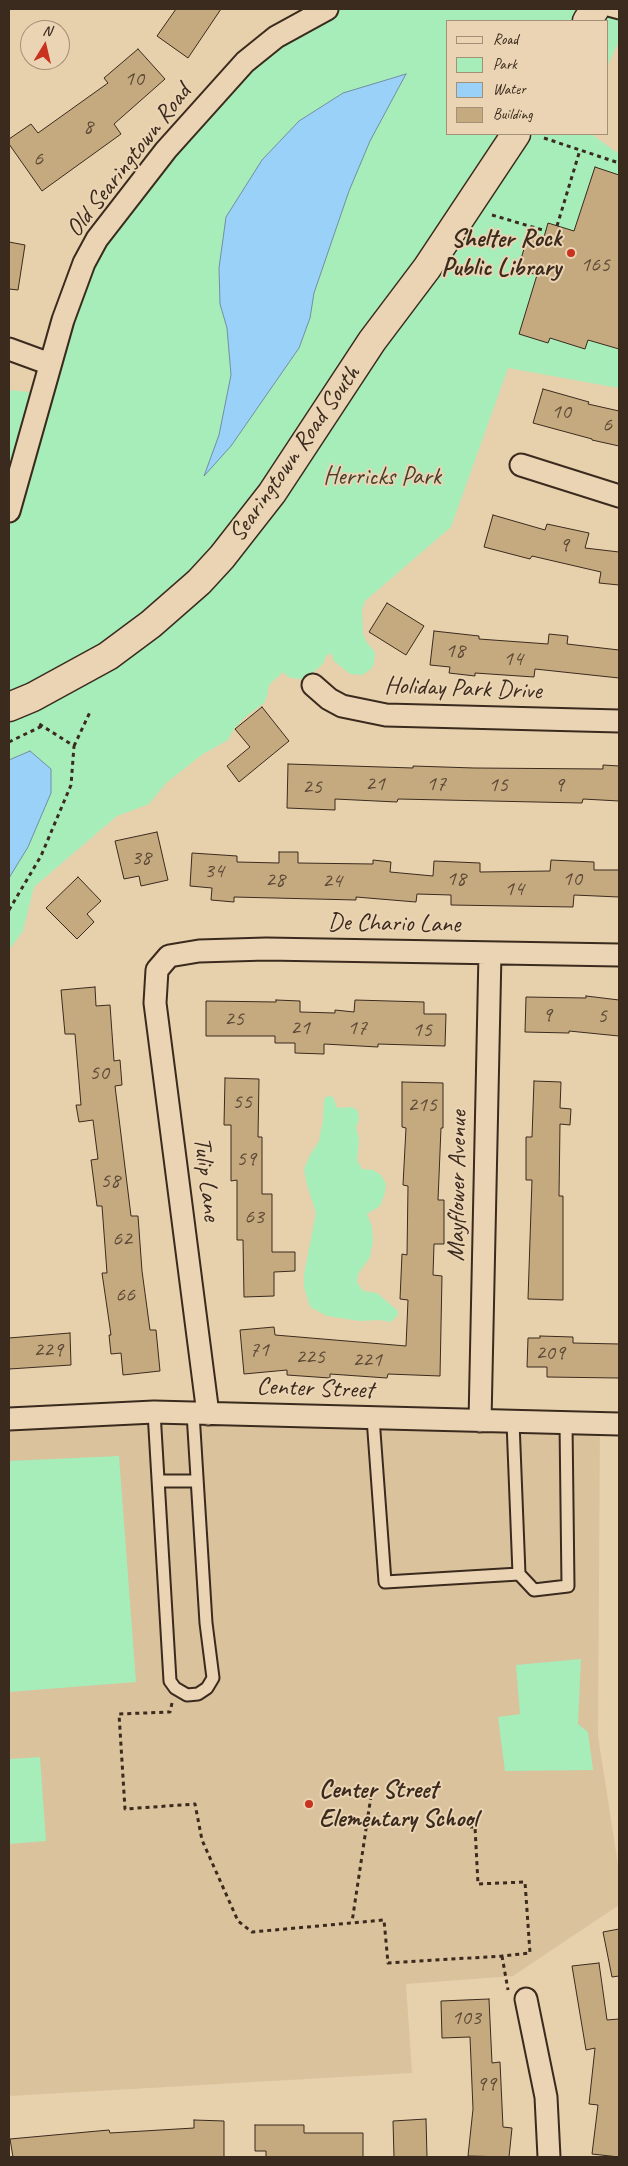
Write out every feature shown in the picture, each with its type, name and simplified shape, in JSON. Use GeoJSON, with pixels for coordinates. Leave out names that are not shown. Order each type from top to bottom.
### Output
{"type":"FeatureCollection","features":[{"type":"Feature","properties":{"kind":"main road"},"geometry":{"type":"LineString","coordinates":[[588,20],[595,9]]}},
{"type":"Feature","properties":{"kind":"main road","name":"Searingtown Road South"},"geometry":{"type":"LineString","coordinates":[[20,713],[41,694],[108,656],[151,624],[199,582],[222,557],[272,493],[372,342],[427,268],[515,135]]}},
{"type":"Feature","properties":{"kind":"street","name":"Old Searingtown Road"},"geometry":{"type":"LineString","coordinates":[[9,511],[72,292],[84,263],[97,239],[160,157],[245,62],[276,36],[327,9]]}},
{"type":"Feature","properties":{"kind":"street"},"geometry":{"type":"LineString","coordinates":[[9,349],[50,364]]}},
{"type":"Feature","properties":{"kind":"street"},"geometry":{"type":"LineString","coordinates":[[521,465],[619,496]]}},
{"type":"Feature","properties":{"kind":"street","name":"Holiday Park Drive"},"geometry":{"type":"LineString","coordinates":[[313,685],[329,699],[342,706],[386,715],[619,721]]}},
{"type":"Feature","properties":{"kind":"street","name":"De Chario Lane"},"geometry":{"type":"LineString","coordinates":[[168,956],[199,950],[266,949],[619,955]]}},
{"type":"Feature","properties":{"kind":"street","name":"Mayflower Avenue"},"geometry":{"type":"LineString","coordinates":[[480,1421],[490,953]]}},
{"type":"Feature","properties":{"kind":"street","name":"Tulip Lane"},"geometry":{"type":"LineString","coordinates":[[168,956],[157,970],[155,1003],[201,1413]]}},
{"type":"Feature","properties":{"kind":"street","name":"Center Street"},"geometry":{"type":"LineString","coordinates":[[9,1418],[154,1412],[619,1424]]}},
{"type":"Feature","properties":{"kind":"street"},"geometry":{"type":"LineString","coordinates":[[518,1998],[546,2097],[548,2157]]}},
{"type":"Feature","properties":{"kind":"lane"},"geometry":{"type":"LineString","coordinates":[[604,9],[619,14]]}},
{"type":"Feature","properties":{"kind":"lane"},"geometry":{"type":"LineString","coordinates":[[154,1412],[170,1681],[175,1688],[187,1694],[198,1694],[207,1688],[213,1678],[206,1623],[197,1481],[201,1413]]}},
{"type":"Feature","properties":{"kind":"lane"},"geometry":{"type":"LineString","coordinates":[[372,1418],[386,1582],[519,1574]]}},
{"type":"Feature","properties":{"kind":"lane"},"geometry":{"type":"LineString","coordinates":[[512,1422],[519,1574],[534,1590],[568,1586],[566,1423]]}},
{"type":"Feature","properties":{"kind":"lane"},"geometry":{"type":"LineString","coordinates":[[158,1481],[197,1481]]}},
{"type":"Feature","properties":{"kind":"path"},"geometry":{"type":"LineString","coordinates":[[544,138],[619,163]]}},
{"type":"Feature","properties":{"kind":"path"},"geometry":{"type":"LineString","coordinates":[[557,226],[580,150]]}},
{"type":"Feature","properties":{"kind":"path"},"geometry":{"type":"LineString","coordinates":[[492,215],[546,231]]}},
{"type":"Feature","properties":{"kind":"path"},"geometry":{"type":"LineString","coordinates":[[9,910],[41,856],[71,785],[74,746],[90,712]]}},
{"type":"Feature","properties":{"kind":"path"},"geometry":{"type":"LineString","coordinates":[[20,713],[43,725],[74,746]]}},
{"type":"Feature","properties":{"kind":"path"},"geometry":{"type":"LineString","coordinates":[[9,742],[43,725]]}},
{"type":"Feature","properties":{"kind":"path"},"geometry":{"type":"LineString","coordinates":[[175,1688],[170,1712],[119,1714],[125,1809],[195,1804],[202,1840],[238,1921],[252,1932],[384,1920],[388,1963],[530,1953],[525,1882],[478,1884],[475,1827],[470,1828]]}},
{"type":"Feature","properties":{"kind":"path"},"geometry":{"type":"LineString","coordinates":[[324,1785],[370,1796],[352,1922]]}},
{"type":"Feature","properties":{"kind":"path"},"geometry":{"type":"LineString","coordinates":[[502,1956],[518,1998]]}},
{"type":"Feature","properties":{"kind":"shaded area","name":"Center Street Elementary School"},"geometry":{"type":"Polygon","coordinates":[[[9,1419],[600,1424],[598,1736],[619,1871],[619,1905],[513,1976],[406,1984],[412,2073],[9,2096],[9,1419]]]}},
{"type":"Feature","properties":{"kind":"green space","name":"Herricks Park"},"geometry":{"type":"Polygon","coordinates":[[[327,9],[619,9],[619,41],[608,65],[608,20],[446,20],[446,135],[592,135],[619,154],[619,388],[508,368],[451,527],[365,601],[362,610],[363,634],[367,643],[375,652],[374,664],[371,669],[362,675],[350,674],[334,661],[331,653],[326,656],[323,664],[304,680],[288,677],[283,672],[269,685],[264,703],[244,718],[233,730],[228,740],[203,754],[166,783],[149,804],[117,816],[34,887],[23,931],[9,950],[9,390],[29,392],[37,409],[84,263],[245,62],[327,9]]]}},
{"type":"Feature","properties":{"kind":"green space"},"geometry":{"type":"Polygon","coordinates":[[[328,1096],[333,1097],[337,1108],[352,1107],[358,1111],[359,1120],[356,1127],[359,1140],[357,1160],[362,1169],[373,1170],[381,1175],[386,1184],[380,1206],[367,1214],[372,1227],[373,1241],[370,1257],[358,1274],[357,1282],[363,1291],[377,1293],[397,1310],[398,1315],[391,1322],[380,1320],[360,1321],[327,1316],[310,1307],[304,1287],[304,1274],[316,1213],[304,1169],[319,1141],[324,1099],[328,1096]]]}},
{"type":"Feature","properties":{"kind":"green space"},"geometry":{"type":"Polygon","coordinates":[[[119,1456],[136,1682],[9,1692],[9,1461],[119,1456]]]}},
{"type":"Feature","properties":{"kind":"green space"},"geometry":{"type":"Polygon","coordinates":[[[581,1659],[578,1724],[588,1732],[593,1770],[505,1771],[498,1717],[520,1714],[516,1665],[581,1659]]]}},
{"type":"Feature","properties":{"kind":"green space"},"geometry":{"type":"Polygon","coordinates":[[[40,1757],[46,1841],[9,1844],[9,1759],[40,1757]]]}},
{"type":"Feature","properties":{"kind":"water"},"geometry":{"type":"Polygon","coordinates":[[[406,74],[370,141],[349,191],[314,293],[310,318],[299,348],[231,446],[204,476],[219,435],[231,375],[227,328],[220,304],[219,268],[226,217],[262,160],[299,121],[343,93],[406,74]]]}},
{"type":"Feature","properties":{"kind":"water"},"geometry":{"type":"Polygon","coordinates":[[[30,751],[51,769],[51,793],[28,847],[9,878],[9,760],[30,751]]]}},
{"type":"Feature","properties":{"kind":"building"},"geometry":{"type":"Polygon","coordinates":[[[176,9],[221,9],[188,58],[157,36],[176,9]]]}},
{"type":"Feature","properties":{"kind":"building"},"geometry":{"type":"Polygon","coordinates":[[[138,49],[165,79],[114,124],[121,134],[42,191],[9,144],[9,139],[31,124],[38,133],[108,83],[104,78],[138,49]]]}},
{"type":"Feature","properties":{"kind":"building","name":"Shelter Rock Public Library"},"geometry":{"type":"Polygon","coordinates":[[[595,167],[619,175],[619,349],[588,340],[585,349],[550,338],[548,343],[519,334],[537,275],[518,269],[529,232],[544,237],[548,223],[574,231],[595,167]]]}},
{"type":"Feature","properties":{"kind":"building"},"geometry":{"type":"Polygon","coordinates":[[[9,242],[25,245],[18,290],[9,289],[9,242]]]}},
{"type":"Feature","properties":{"kind":"building"},"geometry":{"type":"Polygon","coordinates":[[[543,389],[589,402],[588,404],[619,411],[619,446],[533,423],[543,389]]]}},
{"type":"Feature","properties":{"kind":"building"},"geometry":{"type":"Polygon","coordinates":[[[493,515],[545,530],[547,524],[589,533],[585,548],[619,552],[619,585],[599,583],[601,572],[532,556],[530,559],[484,547],[493,515]]]}},
{"type":"Feature","properties":{"kind":"building"},"geometry":{"type":"Polygon","coordinates":[[[387,603],[424,626],[406,655],[369,632],[387,603]]]}},
{"type":"Feature","properties":{"kind":"building"},"geometry":{"type":"Polygon","coordinates":[[[434,631],[479,636],[479,639],[548,644],[549,634],[568,636],[567,644],[619,650],[619,678],[535,669],[534,677],[475,673],[475,676],[449,673],[450,667],[430,665],[434,631]]]}},
{"type":"Feature","properties":{"kind":"building"},"geometry":{"type":"Polygon","coordinates":[[[262,707],[289,741],[239,782],[227,766],[250,747],[235,729],[262,707]]]}},
{"type":"Feature","properties":{"kind":"building"},"geometry":{"type":"Polygon","coordinates":[[[288,764],[413,768],[413,766],[603,769],[603,765],[619,766],[619,801],[583,799],[582,803],[398,799],[397,802],[335,799],[335,810],[287,808],[288,764]]]}},
{"type":"Feature","properties":{"kind":"building"},"geometry":{"type":"Polygon","coordinates":[[[157,832],[168,880],[141,886],[139,876],[124,879],[115,841],[157,832]]]}},
{"type":"Feature","properties":{"kind":"building"},"geometry":{"type":"Polygon","coordinates":[[[279,852],[298,852],[298,863],[373,864],[373,860],[391,862],[390,872],[433,876],[434,861],[480,863],[480,872],[550,871],[551,860],[594,862],[594,870],[619,870],[619,897],[574,895],[573,907],[451,905],[451,895],[417,894],[416,902],[356,897],[356,900],[234,897],[234,902],[211,900],[212,888],[190,886],[192,853],[237,856],[237,862],[279,863],[279,852]]]}},
{"type":"Feature","properties":{"kind":"building"},"geometry":{"type":"Polygon","coordinates":[[[78,877],[101,901],[87,914],[94,922],[77,939],[46,908],[78,877]]]}},
{"type":"Feature","properties":{"kind":"building"},"geometry":{"type":"Polygon","coordinates":[[[95,987],[96,1006],[110,1005],[114,1061],[120,1060],[122,1085],[115,1086],[131,1216],[138,1216],[142,1271],[150,1330],[156,1330],[160,1371],[123,1375],[121,1353],[111,1354],[109,1335],[111,1335],[102,1273],[107,1273],[102,1206],[97,1206],[91,1160],[98,1159],[93,1120],[79,1122],[76,1105],[81,1105],[75,1034],[65,1034],[61,990],[95,987]]]}},
{"type":"Feature","properties":{"kind":"building"},"geometry":{"type":"Polygon","coordinates":[[[586,996],[619,1000],[619,1036],[569,1031],[569,1033],[525,1032],[526,997],[586,998],[586,996]]]}},
{"type":"Feature","properties":{"kind":"building"},"geometry":{"type":"Polygon","coordinates":[[[276,1000],[300,1001],[300,1012],[335,1013],[335,1010],[354,1012],[355,1000],[424,1002],[424,1014],[446,1014],[445,1046],[378,1044],[378,1047],[324,1044],[324,1054],[295,1053],[295,1043],[275,1043],[275,1036],[206,1036],[206,1001],[276,1002],[276,1000]]]}},
{"type":"Feature","properties":{"kind":"building"},"geometry":{"type":"Polygon","coordinates":[[[225,1078],[259,1079],[258,1137],[262,1137],[262,1194],[272,1194],[272,1252],[295,1252],[295,1271],[274,1272],[274,1296],[244,1297],[243,1240],[237,1240],[237,1180],[231,1181],[231,1125],[224,1125],[225,1078]]]}},
{"type":"Feature","properties":{"kind":"building"},"geometry":{"type":"Polygon","coordinates":[[[534,1081],[561,1082],[560,1108],[571,1109],[570,1125],[560,1124],[559,1196],[563,1196],[563,1300],[528,1299],[532,1180],[526,1180],[526,1137],[532,1137],[534,1081]]]}},
{"type":"Feature","properties":{"kind":"building"},"geometry":{"type":"Polygon","coordinates":[[[402,1082],[443,1083],[443,1128],[441,1128],[438,1200],[444,1200],[444,1244],[434,1244],[433,1275],[442,1276],[440,1376],[388,1374],[387,1378],[330,1374],[330,1378],[287,1375],[287,1370],[244,1374],[240,1330],[274,1327],[275,1335],[406,1346],[408,1300],[400,1299],[402,1254],[407,1255],[408,1186],[403,1185],[406,1128],[402,1127],[402,1082]]]}},
{"type":"Feature","properties":{"kind":"building"},"geometry":{"type":"Polygon","coordinates":[[[70,1333],[71,1365],[9,1369],[9,1338],[70,1333]]]}},
{"type":"Feature","properties":{"kind":"building"},"geometry":{"type":"Polygon","coordinates":[[[540,1336],[573,1337],[573,1343],[619,1344],[619,1378],[547,1377],[547,1367],[527,1367],[528,1338],[540,1338],[540,1336]]]}},
{"type":"Feature","properties":{"kind":"building"},"geometry":{"type":"Polygon","coordinates":[[[619,1929],[619,1976],[612,1977],[603,1932],[619,1929]]]}},
{"type":"Feature","properties":{"kind":"building"},"geometry":{"type":"Polygon","coordinates":[[[599,1963],[607,2020],[619,2019],[619,2157],[592,2154],[598,2105],[589,2104],[595,2048],[586,2050],[572,1966],[599,1963]]]}},
{"type":"Feature","properties":{"kind":"building"},"geometry":{"type":"Polygon","coordinates":[[[489,1999],[492,2063],[500,2062],[503,2127],[512,2128],[509,2157],[468,2156],[473,2109],[470,2037],[442,2038],[441,2001],[489,1999]]]}},
{"type":"Feature","properties":{"kind":"building"},"geometry":{"type":"Polygon","coordinates":[[[426,2119],[427,2157],[394,2157],[393,2121],[426,2119]]]}},
{"type":"Feature","properties":{"kind":"building"},"geometry":{"type":"Polygon","coordinates":[[[194,2120],[224,2121],[224,2157],[13,2157],[10,2139],[109,2130],[110,2133],[194,2128],[194,2120]]]}},
{"type":"Feature","properties":{"kind":"building"},"geometry":{"type":"Polygon","coordinates":[[[255,2125],[304,2125],[304,2133],[363,2133],[363,2157],[266,2157],[266,2151],[255,2151],[255,2125]]]}},
{"type":"Feature","properties":{"kind":"place","name":"Shelter Rock Public Library"},"geometry":{"type":"Point","coordinates":[571,253]}},
{"type":"Feature","properties":{"kind":"place","name":"Center Street Elementary School"},"geometry":{"type":"Point","coordinates":[309,1804]}}]}
